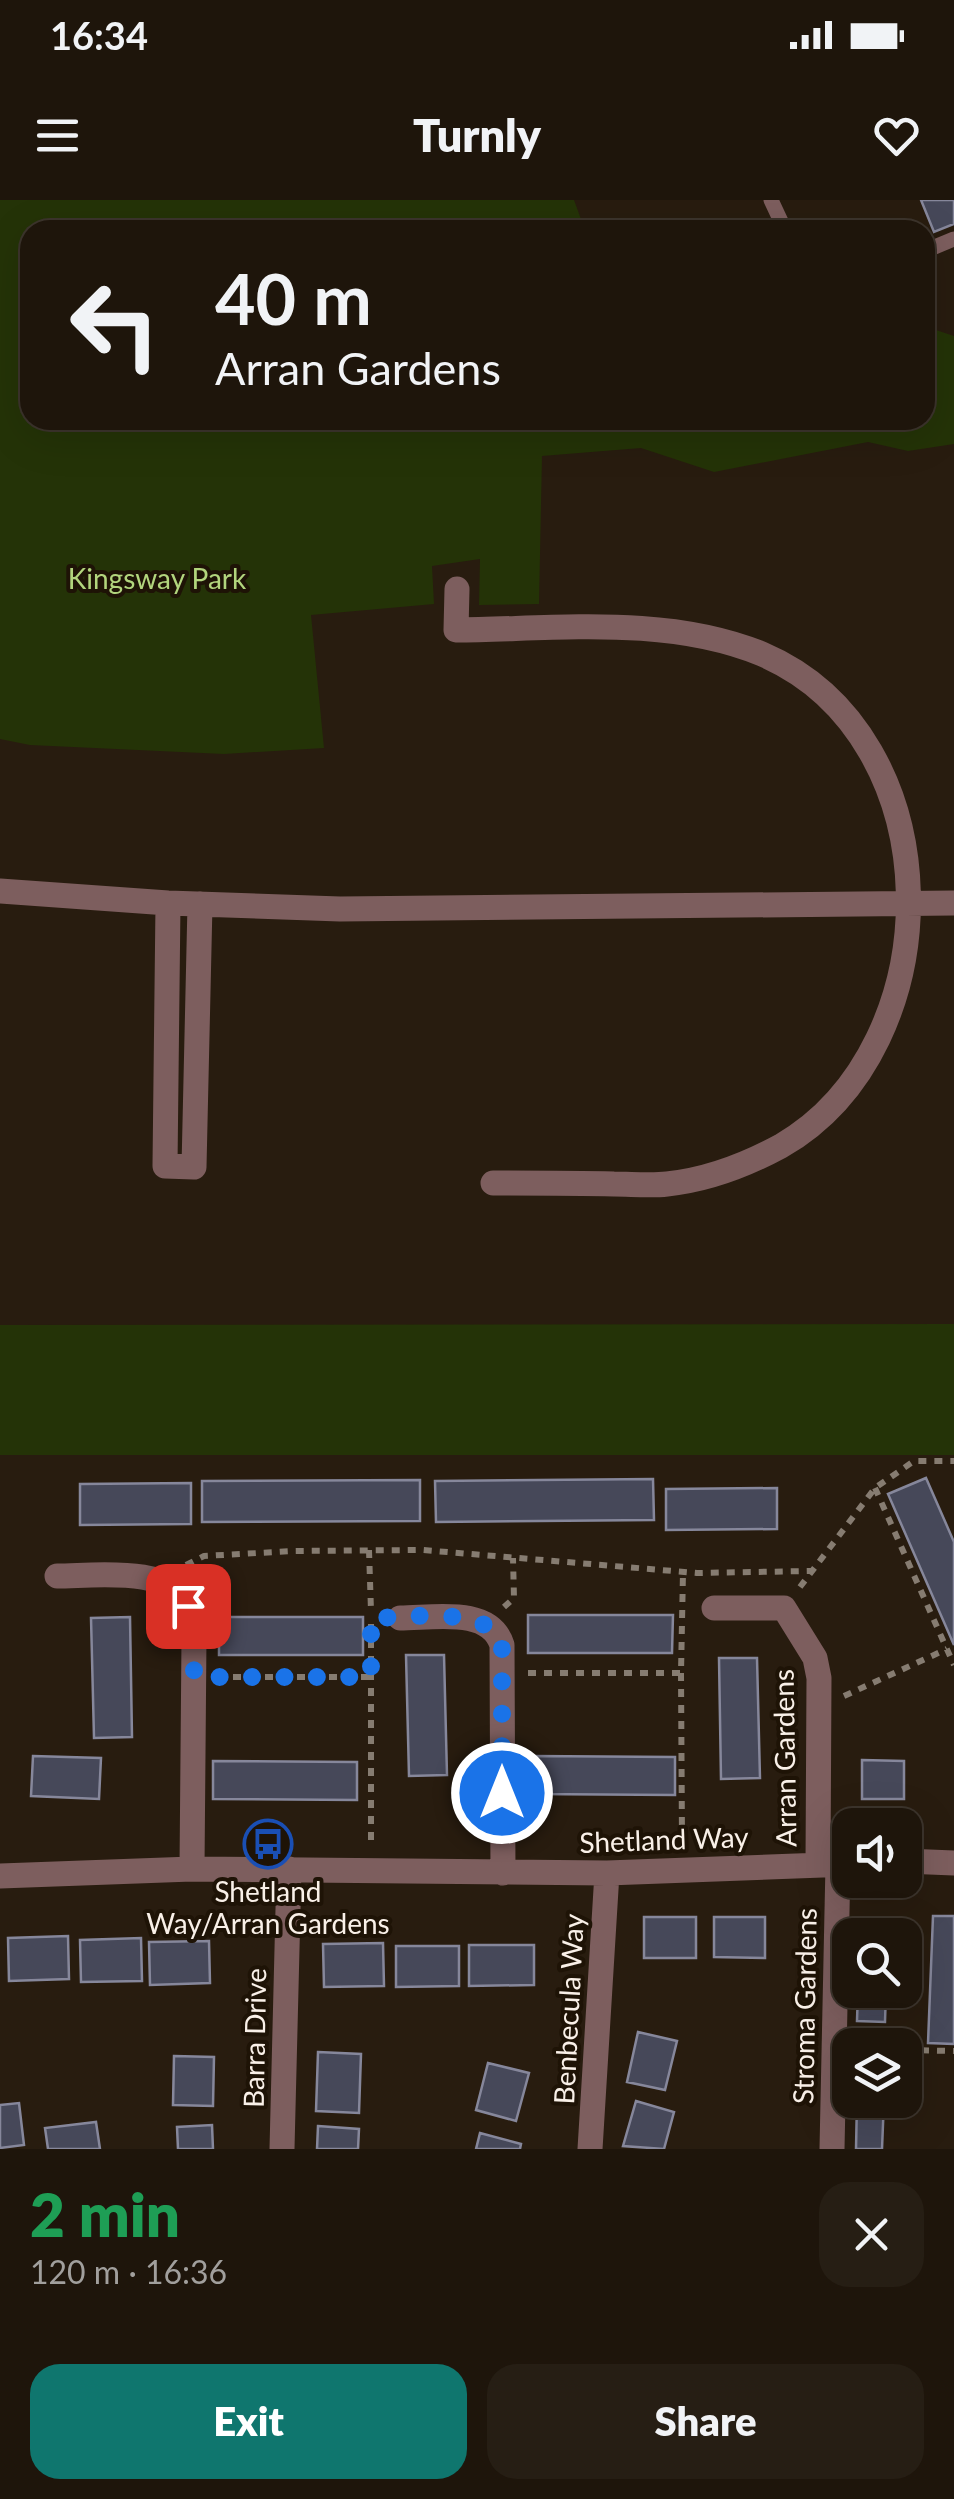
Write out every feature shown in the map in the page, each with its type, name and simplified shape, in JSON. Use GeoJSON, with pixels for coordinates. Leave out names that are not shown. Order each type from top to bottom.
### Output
{"type":"FeatureCollection","features":[{"type":"Feature","properties":{"kind":"street"},"geometry":{"type":"LineString","coordinates":[[457,589],[456,630],[652,629],[712,637],[764,655],[810,678],[847,712],[876,749],[895,790],[910,840],[916,904],[909,967],[883,1045],[854,1087],[781,1146],[724,1172],[667,1184],[493,1183]]}},
{"type":"Feature","properties":{"kind":"street"},"geometry":{"type":"LineString","coordinates":[[0,891],[168,903],[340,909],[954,903]]}},
{"type":"Feature","properties":{"kind":"street"},"geometry":{"type":"LineString","coordinates":[[168,903],[165,1166],[194,1167],[200,904]]}},
{"type":"Feature","properties":{"kind":"street"},"geometry":{"type":"LineString","coordinates":[[57,1576],[160,1579],[177,1589],[188,1606],[194,1638],[192,1869]]}},
{"type":"Feature","properties":{"kind":"street"},"geometry":{"type":"LineString","coordinates":[[714,1608],[784,1608]]}},
{"type":"Feature","properties":{"kind":"street","name":"Arran Gardens"},"geometry":{"type":"LineString","coordinates":[[784,1608],[815,1658],[820,1678],[819,1708],[832,1835]]}},
{"type":"Feature","properties":{"kind":"street"},"geometry":{"type":"LineString","coordinates":[[400,1618],[470,1618],[487,1623],[498,1633],[502,1674],[503,1873]]}},
{"type":"Feature","properties":{"kind":"street"},"geometry":{"type":"LineString","coordinates":[[922,1860],[954,1852]]}},
{"type":"Feature","properties":{"kind":"street"},"geometry":{"type":"LineString","coordinates":[[922,1861],[954,1864]]}},
{"type":"Feature","properties":{"kind":"street","name":"Shetland Way"},"geometry":{"type":"LineString","coordinates":[[0,1876],[192,1869],[607,1873],[832,1864]]}},
{"type":"Feature","properties":{"kind":"street","name":"Barra Drive"},"geometry":{"type":"LineString","coordinates":[[282,2149],[289,1869]]}},
{"type":"Feature","properties":{"kind":"street","name":"Benbecula Way"},"geometry":{"type":"LineString","coordinates":[[590,2149],[607,1873]]}},
{"type":"Feature","properties":{"kind":"street","name":"Stroma Gardens"},"geometry":{"type":"LineString","coordinates":[[832,2149],[835,1898]]}},
{"type":"Feature","properties":{"kind":"path"},"geometry":{"type":"LineString","coordinates":[[784,1608],[875,1488],[914,1461],[954,1461]]}},
{"type":"Feature","properties":{"kind":"path"},"geometry":{"type":"LineString","coordinates":[[875,1488],[954,1665]]}},
{"type":"Feature","properties":{"kind":"path"},"geometry":{"type":"LineString","coordinates":[[160,1579],[204,1556],[369,1550],[423,1550],[683,1572],[812,1572]]}},
{"type":"Feature","properties":{"kind":"path"},"geometry":{"type":"LineString","coordinates":[[369,1550],[371,1871]]}},
{"type":"Feature","properties":{"kind":"path"},"geometry":{"type":"LineString","coordinates":[[487,1623],[514,1598],[513,1558]]}},
{"type":"Feature","properties":{"kind":"path"},"geometry":{"type":"LineString","coordinates":[[682,1870],[683,1572]]}},
{"type":"Feature","properties":{"kind":"path"},"geometry":{"type":"LineString","coordinates":[[371,1618],[400,1618]]}},
{"type":"Feature","properties":{"kind":"path"},"geometry":{"type":"LineString","coordinates":[[819,1708],[947,1649]]}},
{"type":"Feature","properties":{"kind":"path"},"geometry":{"type":"LineString","coordinates":[[502,1674],[682,1673]]}},
{"type":"Feature","properties":{"kind":"path"},"geometry":{"type":"LineString","coordinates":[[194,1677],[371,1677]]}},
{"type":"Feature","properties":{"kind":"path"},"geometry":{"type":"LineString","coordinates":[[922,2050],[954,2050]]}},
{"type":"Feature","properties":{"kind":"green space","name":"Kingsway Park"},"geometry":{"type":"Polygon","coordinates":[[[0,200],[574,200],[581,220],[20,220],[20,430],[935,430],[935,330],[954,336],[954,444],[908,451],[868,442],[714,472],[641,448],[542,456],[539,604],[479,605],[480,559],[432,566],[434,604],[311,615],[324,748],[224,754],[30,745],[0,739],[0,200]]]}},
{"type":"Feature","properties":{"kind":"green space"},"geometry":{"type":"Polygon","coordinates":[[[954,1324],[954,1455],[0,1455],[0,1325],[954,1324]]]}},
{"type":"Feature","properties":{"kind":"building"},"geometry":{"type":"Polygon","coordinates":[[[921,200],[954,200],[954,224],[935,232],[935,220],[929,220],[921,200]]]}},
{"type":"Feature","properties":{"kind":"building"},"geometry":{"type":"Polygon","coordinates":[[[926,1478],[954,1542],[954,1645],[888,1494],[926,1478]]]}},
{"type":"Feature","properties":{"kind":"building"},"geometry":{"type":"Polygon","coordinates":[[[653,1479],[654,1520],[436,1522],[435,1481],[653,1479]]]}},
{"type":"Feature","properties":{"kind":"building"},"geometry":{"type":"Polygon","coordinates":[[[420,1480],[420,1521],[202,1522],[202,1481],[420,1480]]]}},
{"type":"Feature","properties":{"kind":"building"},"geometry":{"type":"Polygon","coordinates":[[[191,1483],[191,1524],[80,1525],[80,1484],[191,1483]]]}},
{"type":"Feature","properties":{"kind":"building"},"geometry":{"type":"Polygon","coordinates":[[[777,1488],[777,1529],[666,1530],[666,1489],[777,1488]]]}},
{"type":"Feature","properties":{"kind":"building"},"geometry":{"type":"Polygon","coordinates":[[[528,1615],[673,1615],[672,1653],[528,1653],[528,1615]]]}},
{"type":"Feature","properties":{"kind":"building"},"geometry":{"type":"Polygon","coordinates":[[[130,1617],[132,1737],[94,1738],[91,1618],[130,1617]]]}},
{"type":"Feature","properties":{"kind":"building"},"geometry":{"type":"Polygon","coordinates":[[[219,1617],[363,1617],[363,1655],[219,1655],[219,1617]]]}},
{"type":"Feature","properties":{"kind":"building"},"geometry":{"type":"Polygon","coordinates":[[[406,1655],[444,1655],[447,1775],[409,1776],[406,1655]]]}},
{"type":"Feature","properties":{"kind":"building"},"geometry":{"type":"Polygon","coordinates":[[[719,1658],[757,1658],[760,1778],[721,1779],[719,1658]]]}},
{"type":"Feature","properties":{"kind":"building"},"geometry":{"type":"Polygon","coordinates":[[[33,1756],[101,1758],[99,1799],[31,1796],[33,1756]]]}},
{"type":"Feature","properties":{"kind":"building"},"geometry":{"type":"Polygon","coordinates":[[[531,1756],[675,1757],[675,1795],[530,1794],[531,1756]]]}},
{"type":"Feature","properties":{"kind":"building"},"geometry":{"type":"Polygon","coordinates":[[[862,1760],[904,1761],[904,1799],[862,1799],[862,1760]]]}},
{"type":"Feature","properties":{"kind":"building"},"geometry":{"type":"Polygon","coordinates":[[[213,1761],[357,1762],[357,1800],[213,1799],[213,1761]]]}},
{"type":"Feature","properties":{"kind":"building"},"geometry":{"type":"Polygon","coordinates":[[[933,1916],[954,1916],[954,2044],[928,2043],[933,1916]]]}},
{"type":"Feature","properties":{"kind":"building"},"geometry":{"type":"Polygon","coordinates":[[[644,1917],[696,1917],[696,1958],[644,1958],[644,1917]]]}},
{"type":"Feature","properties":{"kind":"building"},"geometry":{"type":"Polygon","coordinates":[[[714,1917],[765,1917],[765,1958],[714,1957],[714,1917]]]}},
{"type":"Feature","properties":{"kind":"building"},"geometry":{"type":"Polygon","coordinates":[[[68,1936],[69,1979],[9,1981],[8,1938],[68,1936]]]}},
{"type":"Feature","properties":{"kind":"building"},"geometry":{"type":"Polygon","coordinates":[[[141,1938],[142,1981],[81,1982],[80,1940],[141,1938]]]}},
{"type":"Feature","properties":{"kind":"building"},"geometry":{"type":"Polygon","coordinates":[[[209,1941],[210,1983],[150,1985],[149,1942],[209,1941]]]}},
{"type":"Feature","properties":{"kind":"building"},"geometry":{"type":"Polygon","coordinates":[[[383,1943],[384,1986],[324,1987],[323,1944],[383,1943]]]}},
{"type":"Feature","properties":{"kind":"building"},"geometry":{"type":"Polygon","coordinates":[[[469,1945],[534,1945],[534,1985],[469,1986],[469,1945]]]}},
{"type":"Feature","properties":{"kind":"building"},"geometry":{"type":"Polygon","coordinates":[[[396,1946],[459,1946],[459,1986],[396,1987],[396,1946]]]}},
{"type":"Feature","properties":{"kind":"building"},"geometry":{"type":"Polygon","coordinates":[[[857,2008],[885,2008],[885,2022],[857,2021],[857,2008]]]}},
{"type":"Feature","properties":{"kind":"building"},"geometry":{"type":"Polygon","coordinates":[[[638,2032],[677,2041],[665,2090],[627,2082],[638,2032]]]}},
{"type":"Feature","properties":{"kind":"building"},"geometry":{"type":"Polygon","coordinates":[[[318,2052],[361,2054],[359,2113],[316,2111],[318,2052]]]}},
{"type":"Feature","properties":{"kind":"building"},"geometry":{"type":"Polygon","coordinates":[[[174,2056],[214,2057],[213,2106],[173,2105],[174,2056]]]}},
{"type":"Feature","properties":{"kind":"building"},"geometry":{"type":"Polygon","coordinates":[[[488,2063],[529,2073],[516,2121],[476,2110],[488,2063]]]}},
{"type":"Feature","properties":{"kind":"building"},"geometry":{"type":"Polygon","coordinates":[[[636,2101],[674,2112],[664,2149],[623,2146],[636,2101]]]}},
{"type":"Feature","properties":{"kind":"building"},"geometry":{"type":"Polygon","coordinates":[[[19,2103],[24,2145],[0,2148],[0,2105],[19,2103]]]}},
{"type":"Feature","properties":{"kind":"building"},"geometry":{"type":"Polygon","coordinates":[[[857,2118],[883,2118],[882,2149],[856,2149],[857,2118]]]}},
{"type":"Feature","properties":{"kind":"building"},"geometry":{"type":"Polygon","coordinates":[[[96,2122],[100,2149],[48,2149],[45,2128],[96,2122]]]}},
{"type":"Feature","properties":{"kind":"building"},"geometry":{"type":"Polygon","coordinates":[[[212,2125],[213,2149],[178,2149],[177,2127],[212,2125]]]}},
{"type":"Feature","properties":{"kind":"building"},"geometry":{"type":"Polygon","coordinates":[[[318,2126],[359,2129],[358,2149],[317,2149],[318,2126]]]}},
{"type":"Feature","properties":{"kind":"building"},"geometry":{"type":"Polygon","coordinates":[[[480,2133],[521,2144],[520,2149],[476,2149],[480,2133]]]}},
{"type":"Feature","properties":{"kind":"place","name":"Shetland Way/Arran Gardens"},"geometry":{"type":"Point","coordinates":[268,1844]}},
{"type":"Feature","properties":{"kind":"route"},"geometry":{"type":"LineString","coordinates":[[188,1606],[194,1638],[194,1677],[371,1677],[371,1618],[470,1618],[487,1623],[498,1633],[502,1645],[502,1793]]}}]}
